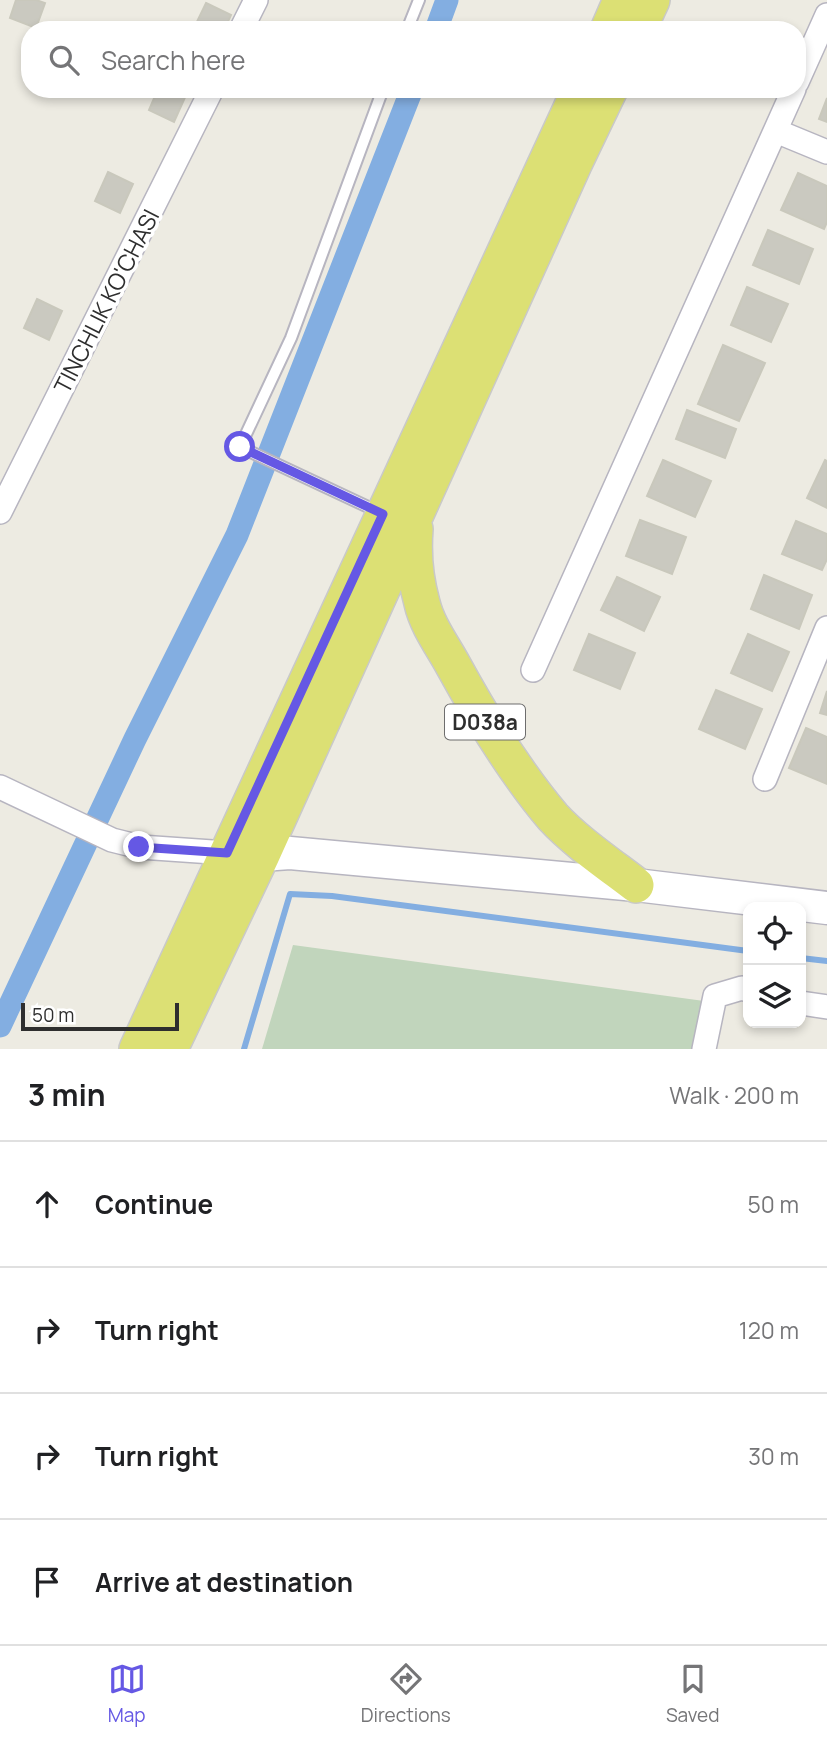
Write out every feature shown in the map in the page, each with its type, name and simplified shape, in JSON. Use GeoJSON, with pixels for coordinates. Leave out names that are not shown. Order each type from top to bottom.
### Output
{"type":"FeatureCollection","features":[{"type":"Feature","properties":{"kind":"main road"},"geometry":{"type":"LineString","coordinates":[[612,21],[621,0]]}},
{"type":"Feature","properties":{"kind":"main road"},"geometry":{"type":"LineString","coordinates":[[642,21],[652,0]]}},
{"type":"Feature","properties":{"kind":"main road"},"geometry":{"type":"LineString","coordinates":[[170,1049],[262,855],[400,515],[576,98]]}},
{"type":"Feature","properties":{"kind":"main road"},"geometry":{"type":"LineString","coordinates":[[137,1049],[227,853],[400,515],[606,98]]}},
{"type":"Feature","properties":{"kind":"main road","name":"D038a"},"geometry":{"type":"LineString","coordinates":[[400,515],[413,553],[422,606],[482,717],[516,768],[555,818],[636,885]]}},
{"type":"Feature","properties":{"kind":"main road"},"geometry":{"type":"LineString","coordinates":[[227,853],[290,853],[636,885],[752,902]]}},
{"type":"Feature","properties":{"kind":"main road"},"geometry":{"type":"LineString","coordinates":[[806,906],[827,908]]}},
{"type":"Feature","properties":{"kind":"street"},"geometry":{"type":"LineString","coordinates":[[246,21],[256,0]]}},
{"type":"Feature","properties":{"kind":"street"},"geometry":{"type":"LineString","coordinates":[[806,62],[827,15]]}},
{"type":"Feature","properties":{"kind":"street","name":"TINCHLIK KO'CHASI"},"geometry":{"type":"LineString","coordinates":[[0,512],[207,98]]}},
{"type":"Feature","properties":{"kind":"street"},"geometry":{"type":"LineString","coordinates":[[533,670],[790,98]]}},
{"type":"Feature","properties":{"kind":"street"},"geometry":{"type":"LineString","coordinates":[[776,131],[827,152]]}},
{"type":"Feature","properties":{"kind":"street"},"geometry":{"type":"LineString","coordinates":[[765,779],[827,628]]}},
{"type":"Feature","properties":{"kind":"street"},"geometry":{"type":"LineString","coordinates":[[0,787],[112,840],[139,847],[227,853]]}},
{"type":"Feature","properties":{"kind":"street"},"geometry":{"type":"LineString","coordinates":[[704,1049],[716,996],[743,988]]}},
{"type":"Feature","properties":{"kind":"street"},"geometry":{"type":"LineString","coordinates":[[806,1004],[827,1007]]}},
{"type":"Feature","properties":{"kind":"lane"},"geometry":{"type":"LineString","coordinates":[[411,21],[419,0]]}},
{"type":"Feature","properties":{"kind":"lane"},"geometry":{"type":"LineString","coordinates":[[380,98],[291,338],[240,447],[400,515]]}},
{"type":"Feature","properties":{"kind":"green space"},"geometry":{"type":"Polygon","coordinates":[[[293,945],[704,1001],[692,1049],[262,1049],[293,945]]]}},
{"type":"Feature","properties":{"kind":"building"},"geometry":{"type":"Polygon","coordinates":[[[16,0],[45,3],[39,21],[21,22],[10,18],[16,0]]]}},
{"type":"Feature","properties":{"kind":"building"},"geometry":{"type":"Polygon","coordinates":[[[206,3],[231,15],[228,21],[197,21],[206,3]]]}},
{"type":"Feature","properties":{"kind":"building"},"geometry":{"type":"Polygon","coordinates":[[[154,98],[185,98],[174,122],[149,110],[154,98]]]}},
{"type":"Feature","properties":{"kind":"building"},"geometry":{"type":"Polygon","coordinates":[[[827,98],[827,122],[819,119],[827,98]]]}},
{"type":"Feature","properties":{"kind":"building"},"geometry":{"type":"Polygon","coordinates":[[[108,172],[133,184],[120,213],[95,201],[108,172]]]}},
{"type":"Feature","properties":{"kind":"building"},"geometry":{"type":"Polygon","coordinates":[[[798,173],[827,186],[827,222],[824,229],[781,210],[798,173]]]}},
{"type":"Feature","properties":{"kind":"building"},"geometry":{"type":"Polygon","coordinates":[[[768,230],[813,249],[799,284],[753,265],[768,230]]]}},
{"type":"Feature","properties":{"kind":"building"},"geometry":{"type":"Polygon","coordinates":[[[747,287],[788,304],[771,342],[731,325],[747,287]]]}},
{"type":"Feature","properties":{"kind":"building"},"geometry":{"type":"Polygon","coordinates":[[[37,299],[62,311],[49,340],[24,328],[37,299]]]}},
{"type":"Feature","properties":{"kind":"building"},"geometry":{"type":"Polygon","coordinates":[[[723,345],[765,363],[739,421],[698,404],[723,345]]]}},
{"type":"Feature","properties":{"kind":"building"},"geometry":{"type":"Polygon","coordinates":[[[687,410],[736,429],[725,458],[676,439],[687,410]]]}},
{"type":"Feature","properties":{"kind":"building"},"geometry":{"type":"Polygon","coordinates":[[[663,460],[711,481],[695,517],[647,496],[663,460]]]}},
{"type":"Feature","properties":{"kind":"building"},"geometry":{"type":"Polygon","coordinates":[[[825,460],[827,461],[827,508],[807,498],[825,460]]]}},
{"type":"Feature","properties":{"kind":"building"},"geometry":{"type":"Polygon","coordinates":[[[640,520],[686,537],[672,574],[626,556],[640,520]]]}},
{"type":"Feature","properties":{"kind":"building"},"geometry":{"type":"Polygon","coordinates":[[[796,521],[827,534],[827,559],[822,570],[782,554],[796,521]]]}},
{"type":"Feature","properties":{"kind":"building"},"geometry":{"type":"Polygon","coordinates":[[[764,575],[812,595],[799,629],[751,609],[764,575]]]}},
{"type":"Feature","properties":{"kind":"building"},"geometry":{"type":"Polygon","coordinates":[[[617,577],[660,597],[644,631],[601,610],[617,577]]]}},
{"type":"Feature","properties":{"kind":"building"},"geometry":{"type":"Polygon","coordinates":[[[589,634],[635,653],[620,689],[574,670],[589,634]]]}},
{"type":"Feature","properties":{"kind":"building"},"geometry":{"type":"Polygon","coordinates":[[[748,634],[789,652],[772,691],[731,673],[748,634]]]}},
{"type":"Feature","properties":{"kind":"building"},"geometry":{"type":"Polygon","coordinates":[[[716,690],[762,709],[745,749],[699,729],[716,690]]]}},
{"type":"Feature","properties":{"kind":"building"},"geometry":{"type":"Polygon","coordinates":[[[827,691],[827,715],[820,713],[827,691]]]}},
{"type":"Feature","properties":{"kind":"building"},"geometry":{"type":"Polygon","coordinates":[[[806,728],[827,737],[827,784],[789,768],[806,728]]]}},
{"type":"Feature","properties":{"kind":"waterway"},"geometry":{"type":"LineString","coordinates":[[439,21],[447,0]]}},
{"type":"Feature","properties":{"kind":"waterway"},"geometry":{"type":"LineString","coordinates":[[0,1026],[135,739],[237,535],[408,98]]}},
{"type":"Feature","properties":{"kind":"waterway"},"geometry":{"type":"LineString","coordinates":[[244,1049],[290,894],[332,896],[743,950]]}},
{"type":"Feature","properties":{"kind":"waterway"},"geometry":{"type":"LineString","coordinates":[[806,959],[827,961]]}},
{"type":"Feature","properties":{"kind":"route"},"geometry":{"type":"LineString","coordinates":[[139,847],[227,853],[383,514],[240,447]]}}]}
